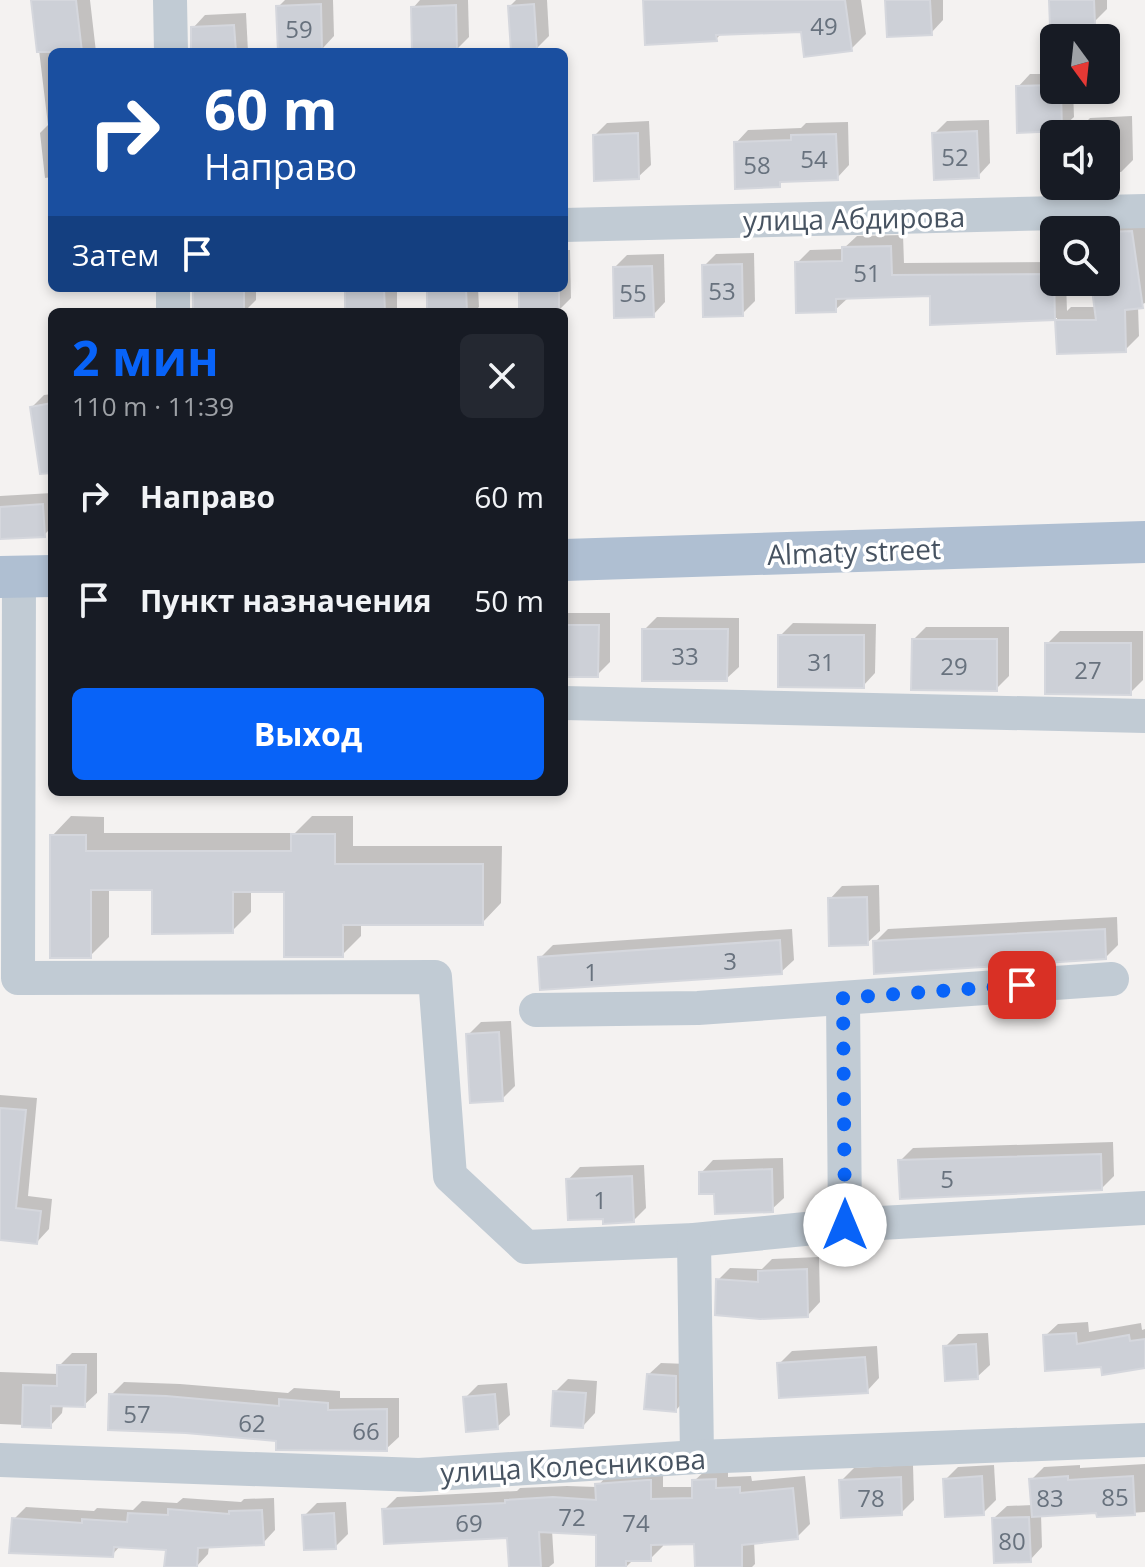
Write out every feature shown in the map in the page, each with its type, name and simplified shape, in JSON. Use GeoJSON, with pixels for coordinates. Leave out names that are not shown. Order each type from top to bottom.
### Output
{"type":"FeatureCollection","features":[{"type":"Feature","properties":{"kind":"main road","name":"Almaty street"},"geometry":{"type":"LineString","coordinates":[[568,560],[1145,542]]}},
{"type":"Feature","properties":{"kind":"street"},"geometry":{"type":"LineString","coordinates":[[170,0],[171,48]]}},
{"type":"Feature","properties":{"kind":"street","name":"улица Абдирова"},"geometry":{"type":"LineString","coordinates":[[568,225],[1145,211]]}},
{"type":"Feature","properties":{"kind":"street"},"geometry":{"type":"LineString","coordinates":[[24,577],[18,978],[435,977],[450,1176],[526,1247],[694,1240],[845,1225],[1145,1208]]}},
{"type":"Feature","properties":{"kind":"street"},"geometry":{"type":"LineString","coordinates":[[568,703],[1145,716]]}},
{"type":"Feature","properties":{"kind":"street"},"geometry":{"type":"LineString","coordinates":[[536,1010],[698,1008],[1112,979]]}},
{"type":"Feature","properties":{"kind":"street"},"geometry":{"type":"LineString","coordinates":[[843,998],[845,1225]]}},
{"type":"Feature","properties":{"kind":"street"},"geometry":{"type":"LineString","coordinates":[[694,1240],[697,1457]]}},
{"type":"Feature","properties":{"kind":"street","name":"улица Колесникова"},"geometry":{"type":"LineString","coordinates":[[0,1460],[419,1475],[697,1457],[1145,1440]]}},
{"type":"Feature","properties":{"kind":"building"},"geometry":{"type":"Polygon","coordinates":[[[31,0],[76,0],[82,48],[48,48],[48,52],[37,52],[31,0]]]}},
{"type":"Feature","properties":{"kind":"building"},"geometry":{"type":"Polygon","coordinates":[[[643,0],[845,0],[852,51],[804,57],[801,32],[716,35],[717,41],[645,45],[643,0]]]}},
{"type":"Feature","properties":{"kind":"building"},"geometry":{"type":"Polygon","coordinates":[[[885,0],[930,0],[932,35],[887,37],[885,0]]]}},
{"type":"Feature","properties":{"kind":"building"},"geometry":{"type":"Polygon","coordinates":[[[1049,0],[1094,0],[1095,24],[1050,24],[1049,0]]]}},
{"type":"Feature","properties":{"kind":"building"},"geometry":{"type":"Polygon","coordinates":[[[321,4],[322,48],[278,48],[276,6],[321,4]]]}},
{"type":"Feature","properties":{"kind":"building"},"geometry":{"type":"Polygon","coordinates":[[[534,4],[537,48],[511,48],[508,6],[534,4]]]}},
{"type":"Feature","properties":{"kind":"building"},"geometry":{"type":"Polygon","coordinates":[[[456,5],[457,48],[412,48],[411,7],[456,5]]]}},
{"type":"Feature","properties":{"kind":"building"},"geometry":{"type":"Polygon","coordinates":[[[234,25],[236,48],[191,48],[191,27],[234,25]]]}},
{"type":"Feature","properties":{"kind":"building"},"geometry":{"type":"Polygon","coordinates":[[[1040,85],[1040,104],[1061,104],[1062,120],[1040,120],[1040,132],[1017,133],[1016,86],[1040,85]]]}},
{"type":"Feature","properties":{"kind":"building"},"geometry":{"type":"Polygon","coordinates":[[[977,131],[979,178],[934,180],[932,133],[977,131]]]}},
{"type":"Feature","properties":{"kind":"building"},"geometry":{"type":"Polygon","coordinates":[[[638,133],[639,179],[594,181],[593,135],[638,133]]]}},
{"type":"Feature","properties":{"kind":"building"},"geometry":{"type":"Polygon","coordinates":[[[836,134],[838,180],[780,182],[780,187],[735,189],[734,142],[791,140],[791,135],[836,134]]]}},
{"type":"Feature","properties":{"kind":"building"},"geometry":{"type":"Polygon","coordinates":[[[1120,231],[1132,231],[1143,308],[1125,310],[1126,352],[1057,354],[1055,320],[1096,320],[1093,296],[1120,296],[1120,231]]]}},
{"type":"Feature","properties":{"kind":"building"},"geometry":{"type":"Polygon","coordinates":[[[891,246],[892,275],[1040,274],[1040,296],[1054,296],[1055,320],[930,325],[930,296],[836,299],[836,312],[796,313],[795,262],[842,261],[842,247],[891,246]]]}},
{"type":"Feature","properties":{"kind":"building"},"geometry":{"type":"Polygon","coordinates":[[[742,264],[743,316],[703,317],[702,265],[742,264]]]}},
{"type":"Feature","properties":{"kind":"building"},"geometry":{"type":"Polygon","coordinates":[[[652,266],[654,317],[614,318],[613,267],[652,266]]]}},
{"type":"Feature","properties":{"kind":"building"},"geometry":{"type":"Polygon","coordinates":[[[193,292],[244,292],[244,308],[193,308],[193,292]]]}},
{"type":"Feature","properties":{"kind":"building"},"geometry":{"type":"Polygon","coordinates":[[[345,292],[384,292],[385,308],[345,308],[345,292]]]}},
{"type":"Feature","properties":{"kind":"building"},"geometry":{"type":"Polygon","coordinates":[[[427,292],[466,292],[467,308],[427,308],[427,292]]]}},
{"type":"Feature","properties":{"kind":"building"},"geometry":{"type":"Polygon","coordinates":[[[519,292],[559,292],[559,308],[519,308],[519,292]]]}},
{"type":"Feature","properties":{"kind":"building"},"geometry":{"type":"Polygon","coordinates":[[[48,404],[48,473],[40,474],[30,407],[48,404]]]}},
{"type":"Feature","properties":{"kind":"building"},"geometry":{"type":"Polygon","coordinates":[[[43,504],[45,537],[0,539],[0,507],[43,504]]]}},
{"type":"Feature","properties":{"kind":"building"},"geometry":{"type":"Polygon","coordinates":[[[568,625],[599,625],[598,677],[568,677],[568,625]]]}},
{"type":"Feature","properties":{"kind":"building"},"geometry":{"type":"Polygon","coordinates":[[[642,629],[728,629],[727,681],[642,681],[642,629]]]}},
{"type":"Feature","properties":{"kind":"building"},"geometry":{"type":"Polygon","coordinates":[[[778,635],[864,635],[864,688],[778,687],[778,635]]]}},
{"type":"Feature","properties":{"kind":"building"},"geometry":{"type":"Polygon","coordinates":[[[912,639],[997,639],[997,691],[911,690],[912,639]]]}},
{"type":"Feature","properties":{"kind":"building"},"geometry":{"type":"Polygon","coordinates":[[[1045,643],[1131,643],[1131,695],[1045,694],[1045,643]]]}},
{"type":"Feature","properties":{"kind":"building"},"geometry":{"type":"Polygon","coordinates":[[[291,834],[335,834],[335,864],[483,864],[483,925],[343,925],[343,957],[284,957],[284,892],[233,892],[233,933],[152,934],[152,890],[91,890],[91,958],[50,958],[50,835],[86,835],[86,851],[291,851],[291,834]]]}},
{"type":"Feature","properties":{"kind":"building"},"geometry":{"type":"Polygon","coordinates":[[[867,897],[868,945],[829,946],[828,898],[867,897]]]}},
{"type":"Feature","properties":{"kind":"building"},"geometry":{"type":"Polygon","coordinates":[[[1105,929],[1106,959],[874,974],[873,941],[1105,929]]]}},
{"type":"Feature","properties":{"kind":"building"},"geometry":{"type":"Polygon","coordinates":[[[780,940],[782,974],[540,990],[538,957],[780,940]]]}},
{"type":"Feature","properties":{"kind":"building"},"geometry":{"type":"Polygon","coordinates":[[[499,1032],[503,1101],[470,1103],[466,1034],[499,1032]]]}},
{"type":"Feature","properties":{"kind":"building"},"geometry":{"type":"Polygon","coordinates":[[[0,1108],[26,1110],[16,1208],[41,1211],[37,1244],[0,1240],[0,1108]]]}},
{"type":"Feature","properties":{"kind":"building"},"geometry":{"type":"Polygon","coordinates":[[[1101,1154],[1102,1190],[900,1199],[898,1160],[1101,1154]]]}},
{"type":"Feature","properties":{"kind":"building"},"geometry":{"type":"Polygon","coordinates":[[[772,1169],[773,1212],[715,1214],[714,1194],[699,1194],[699,1172],[772,1169]]]}},
{"type":"Feature","properties":{"kind":"building"},"geometry":{"type":"Polygon","coordinates":[[[632,1176],[634,1222],[603,1224],[603,1219],[568,1220],[566,1179],[632,1176]]]}},
{"type":"Feature","properties":{"kind":"building"},"geometry":{"type":"Polygon","coordinates":[[[807,1269],[808,1317],[760,1319],[715,1315],[716,1279],[758,1282],[758,1271],[807,1269]]]}},
{"type":"Feature","properties":{"kind":"building"},"geometry":{"type":"Polygon","coordinates":[[[1076,1333],[1077,1344],[1129,1335],[1130,1341],[1145,1339],[1145,1368],[1102,1375],[1101,1367],[1045,1371],[1043,1335],[1076,1333]]]}},
{"type":"Feature","properties":{"kind":"building"},"geometry":{"type":"Polygon","coordinates":[[[976,1344],[978,1379],[945,1381],[943,1346],[976,1344]]]}},
{"type":"Feature","properties":{"kind":"building"},"geometry":{"type":"Polygon","coordinates":[[[865,1357],[868,1393],[779,1398],[777,1363],[865,1357]]]}},
{"type":"Feature","properties":{"kind":"building"},"geometry":{"type":"Polygon","coordinates":[[[57,1365],[86,1365],[85,1407],[51,1406],[51,1428],[22,1427],[23,1385],[57,1386],[57,1365]]]}},
{"type":"Feature","properties":{"kind":"building"},"geometry":{"type":"Polygon","coordinates":[[[647,1374],[676,1376],[676,1412],[644,1409],[647,1374]]]}},
{"type":"Feature","properties":{"kind":"building"},"geometry":{"type":"Polygon","coordinates":[[[553,1391],[586,1393],[583,1428],[551,1426],[553,1391]]]}},
{"type":"Feature","properties":{"kind":"building"},"geometry":{"type":"Polygon","coordinates":[[[109,1394],[279,1406],[279,1399],[328,1403],[328,1410],[387,1409],[387,1451],[276,1450],[276,1441],[108,1430],[109,1394]]]}},
{"type":"Feature","properties":{"kind":"building"},"geometry":{"type":"Polygon","coordinates":[[[495,1394],[498,1429],[466,1432],[463,1397],[495,1394]]]}},
{"type":"Feature","properties":{"kind":"building"},"geometry":{"type":"Polygon","coordinates":[[[982,1476],[984,1515],[945,1517],[943,1479],[982,1476]]]}},
{"type":"Feature","properties":{"kind":"building"},"geometry":{"type":"Polygon","coordinates":[[[1068,1476],[1068,1480],[1133,1476],[1135,1515],[1097,1517],[1096,1513],[1032,1517],[1029,1479],[1068,1476]]]}},
{"type":"Feature","properties":{"kind":"building"},"geometry":{"type":"Polygon","coordinates":[[[901,1477],[902,1515],[841,1518],[839,1480],[901,1477]]]}},
{"type":"Feature","properties":{"kind":"building"},"geometry":{"type":"Polygon","coordinates":[[[716,1479],[716,1488],[740,1487],[740,1493],[793,1488],[798,1539],[742,1545],[742,1567],[695,1567],[694,1544],[651,1545],[651,1561],[626,1561],[626,1567],[596,1567],[596,1535],[539,1532],[541,1567],[509,1567],[507,1538],[384,1544],[382,1509],[505,1503],[505,1500],[553,1497],[596,1500],[595,1484],[647,1480],[651,1480],[651,1499],[692,1498],[692,1480],[716,1479]]]}},
{"type":"Feature","properties":{"kind":"building"},"geometry":{"type":"Polygon","coordinates":[[[168,1509],[229,1514],[229,1511],[262,1510],[264,1545],[198,1548],[197,1567],[164,1567],[166,1550],[114,1547],[113,1557],[9,1553],[12,1518],[82,1523],[82,1519],[127,1522],[128,1513],[168,1515],[168,1509]]]}},
{"type":"Feature","properties":{"kind":"building"},"geometry":{"type":"Polygon","coordinates":[[[334,1513],[336,1549],[304,1550],[302,1515],[334,1513]]]}},
{"type":"Feature","properties":{"kind":"building"},"geometry":{"type":"Polygon","coordinates":[[[1029,1517],[1031,1562],[994,1563],[992,1518],[1029,1517]]]}},
{"type":"Feature","properties":{"kind":"route"},"geometry":{"type":"LineString","coordinates":[[845,1225],[843,998],[1022,985]]}}]}
